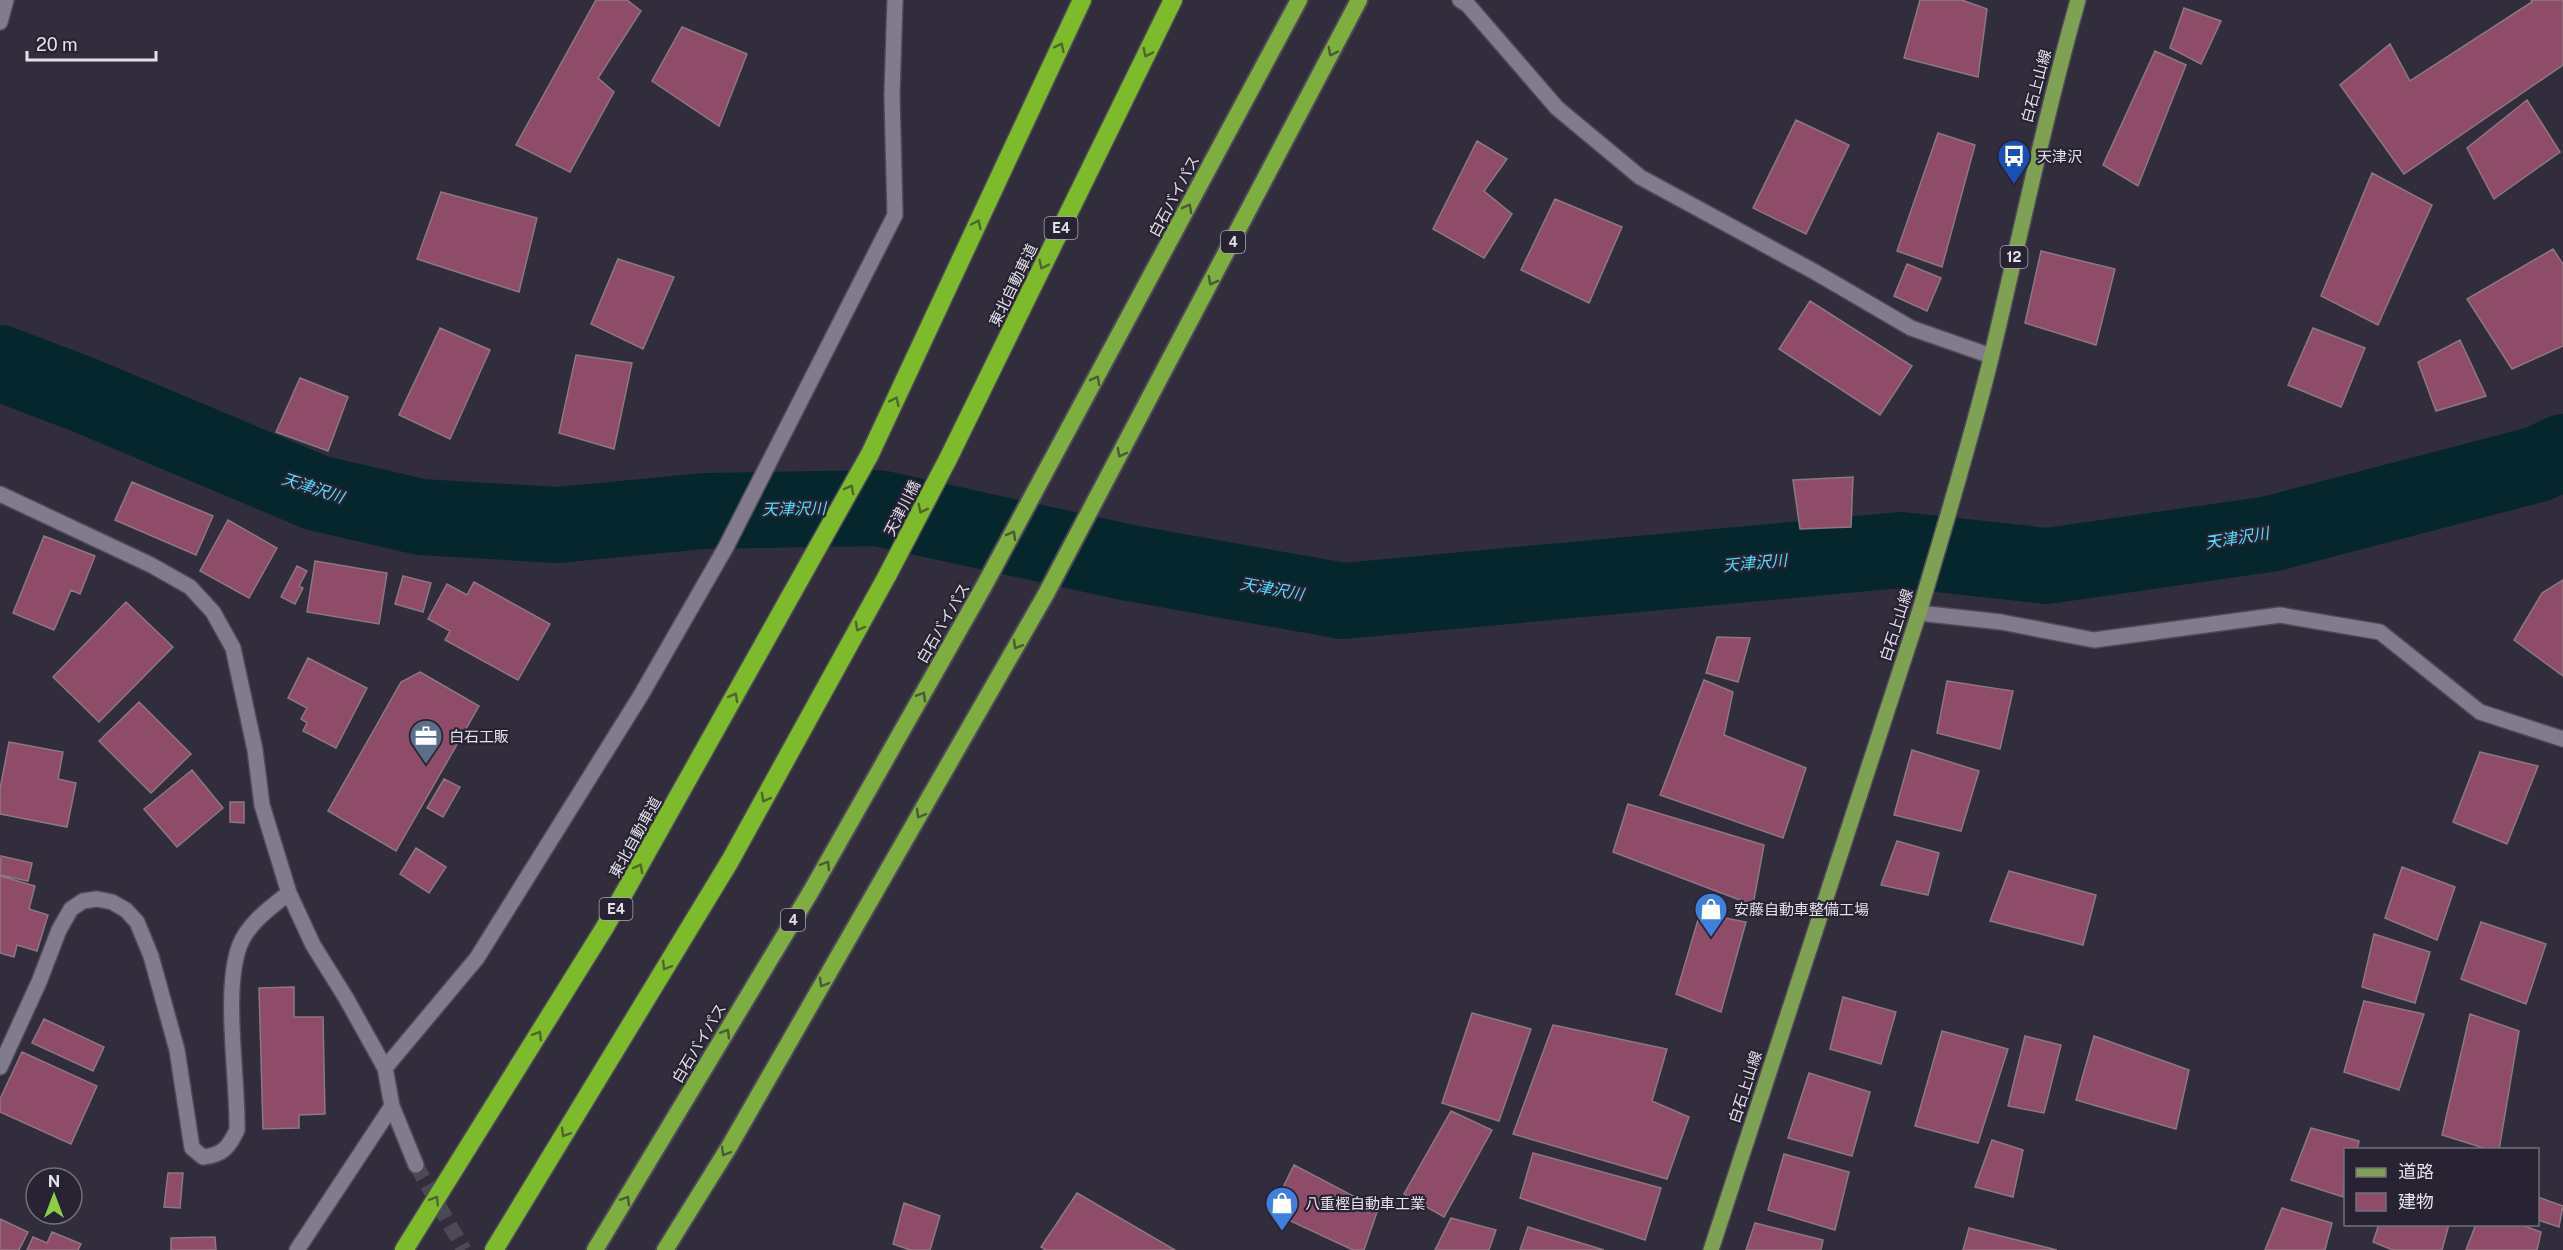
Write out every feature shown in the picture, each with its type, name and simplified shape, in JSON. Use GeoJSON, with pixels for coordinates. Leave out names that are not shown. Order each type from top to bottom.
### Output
{"type":"FeatureCollection","features":[{"type":"Feature","properties":{"kind":"highway","name":"東北自動車道"},"geometry":{"type":"LineString","coordinates":[[404,1250],[605,927],[870,454],[1082,0]]}},
{"type":"Feature","properties":{"kind":"highway","name":"東北自動車道"},"geometry":{"type":"LineString","coordinates":[[949,457],[1173,0]]}},
{"type":"Feature","properties":{"kind":"highway","name":"白石バイパス"},"geometry":{"type":"LineString","coordinates":[[595,1250],[810,892],[984,586],[1299,0]]}},
{"type":"Feature","properties":{"kind":"highway","name":"4"},"geometry":{"type":"LineString","coordinates":[[665,1250],[729,1147],[1046,594],[1359,0]]}},
{"type":"Feature","properties":{"kind":"highway","name":"天津川橋"},"geometry":{"type":"LineString","coordinates":[[494,1250],[730,861],[887,576],[949,457]]}},
{"type":"Feature","properties":{"kind":"main road","name":"白石上山線"},"geometry":{"type":"LineString","coordinates":[[1710,1250],[1918,613],[1948,514],[1991,356],[2049,102],[2078,0]]}},
{"type":"Feature","properties":{"kind":"street"},"geometry":{"type":"LineString","coordinates":[[0,22],[6,0]]}},
{"type":"Feature","properties":{"kind":"street"},"geometry":{"type":"LineString","coordinates":[[385,1068],[477,958],[641,695],[726,547],[895,215],[892,95],[895,0]]}},
{"type":"Feature","properties":{"kind":"street"},"geometry":{"type":"LineString","coordinates":[[1460,0],[1468,5],[1557,108],[1640,177],[1815,272],[1911,328],[1991,356]]}},
{"type":"Feature","properties":{"kind":"street"},"geometry":{"type":"LineString","coordinates":[[0,494],[151,565],[190,587],[213,612],[233,648],[255,750],[262,805],[289,893],[313,945],[385,1068],[392,1106],[416,1165]]}},
{"type":"Feature","properties":{"kind":"street"},"geometry":{"type":"LineString","coordinates":[[1918,613],[2001,622],[2094,640],[2280,615],[2380,632],[2480,712],[2563,739]]}},
{"type":"Feature","properties":{"kind":"street"},"geometry":{"type":"LineString","coordinates":[[0,1067],[39,982],[59,930],[71,909],[83,901],[97,899],[112,902],[126,910],[137,922],[151,956],[177,1050],[192,1148],[203,1157],[217,1155],[229,1147],[237,1130],[234,973],[240,945],[267,910],[289,893]]}},
{"type":"Feature","properties":{"kind":"street"},"geometry":{"type":"LineString","coordinates":[[297,1250],[392,1106]]}},
{"type":"Feature","properties":{"kind":"building"},"geometry":{"type":"Polygon","coordinates":[[[596,0],[627,0],[641,11],[598,78],[614,92],[570,172],[516,145],[596,0]]]}},
{"type":"Feature","properties":{"kind":"building"},"geometry":{"type":"Polygon","coordinates":[[[1920,0],[1962,0],[1987,9],[1978,77],[1904,58],[1920,0]]]}},
{"type":"Feature","properties":{"kind":"building"},"geometry":{"type":"Polygon","coordinates":[[[2531,0],[2563,0],[2563,65],[2404,174],[2340,85],[2390,44],[2410,81],[2532,2],[2531,0]]]}},
{"type":"Feature","properties":{"kind":"building"},"geometry":{"type":"Polygon","coordinates":[[[2184,8],[2221,21],[2201,64],[2170,48],[2184,8]]]}},
{"type":"Feature","properties":{"kind":"building"},"geometry":{"type":"Polygon","coordinates":[[[682,27],[747,54],[719,126],[652,81],[682,27]]]}},
{"type":"Feature","properties":{"kind":"building"},"geometry":{"type":"Polygon","coordinates":[[[2155,51],[2186,65],[2138,186],[2103,165],[2155,51]]]}},
{"type":"Feature","properties":{"kind":"building"},"geometry":{"type":"Polygon","coordinates":[[[2527,100],[2560,152],[2494,199],[2467,148],[2527,100]]]}},
{"type":"Feature","properties":{"kind":"building"},"geometry":{"type":"Polygon","coordinates":[[[1796,120],[1849,145],[1806,234],[1753,208],[1796,120]]]}},
{"type":"Feature","properties":{"kind":"building"},"geometry":{"type":"Polygon","coordinates":[[[1938,133],[1975,145],[1942,267],[1897,251],[1938,133]]]}},
{"type":"Feature","properties":{"kind":"building"},"geometry":{"type":"Polygon","coordinates":[[[1477,141],[1507,159],[1484,191],[1512,214],[1484,258],[1433,229],[1477,141]]]}},
{"type":"Feature","properties":{"kind":"building"},"geometry":{"type":"Polygon","coordinates":[[[2372,173],[2432,205],[2378,325],[2321,296],[2372,173]]]}},
{"type":"Feature","properties":{"kind":"building"},"geometry":{"type":"Polygon","coordinates":[[[441,192],[537,218],[519,292],[417,259],[441,192]]]}},
{"type":"Feature","properties":{"kind":"building"},"geometry":{"type":"Polygon","coordinates":[[[1555,199],[1622,227],[1589,303],[1521,270],[1555,199]]]}},
{"type":"Feature","properties":{"kind":"building"},"geometry":{"type":"Polygon","coordinates":[[[2553,249],[2563,264],[2563,346],[2512,369],[2467,299],[2553,249]]]}},
{"type":"Feature","properties":{"kind":"building"},"geometry":{"type":"Polygon","coordinates":[[[2041,251],[2115,269],[2096,345],[2025,323],[2041,251]]]}},
{"type":"Feature","properties":{"kind":"building"},"geometry":{"type":"Polygon","coordinates":[[[618,259],[674,277],[643,349],[591,324],[618,259]]]}},
{"type":"Feature","properties":{"kind":"building"},"geometry":{"type":"Polygon","coordinates":[[[1907,264],[1941,278],[1927,311],[1894,296],[1907,264]]]}},
{"type":"Feature","properties":{"kind":"building"},"geometry":{"type":"Polygon","coordinates":[[[1810,301],[1912,366],[1880,415],[1779,349],[1810,301]]]}},
{"type":"Feature","properties":{"kind":"building"},"geometry":{"type":"Polygon","coordinates":[[[440,328],[490,350],[450,439],[399,415],[440,328]]]}},
{"type":"Feature","properties":{"kind":"building"},"geometry":{"type":"Polygon","coordinates":[[[2313,328],[2365,348],[2341,407],[2288,385],[2313,328]]]}},
{"type":"Feature","properties":{"kind":"building"},"geometry":{"type":"Polygon","coordinates":[[[2460,340],[2486,396],[2436,411],[2418,362],[2460,340]]]}},
{"type":"Feature","properties":{"kind":"building"},"geometry":{"type":"Polygon","coordinates":[[[576,355],[632,363],[614,449],[559,433],[576,355]]]}},
{"type":"Feature","properties":{"kind":"building"},"geometry":{"type":"Polygon","coordinates":[[[300,378],[348,397],[328,451],[276,432],[300,378]]]}},
{"type":"Feature","properties":{"kind":"building"},"geometry":{"type":"Polygon","coordinates":[[[1853,477],[1851,527],[1800,529],[1793,480],[1853,477]]]}},
{"type":"Feature","properties":{"kind":"building"},"geometry":{"type":"Polygon","coordinates":[[[132,482],[213,516],[196,555],[115,520],[132,482]]]}},
{"type":"Feature","properties":{"kind":"building"},"geometry":{"type":"Polygon","coordinates":[[[228,520],[277,548],[249,598],[200,571],[228,520]]]}},
{"type":"Feature","properties":{"kind":"building"},"geometry":{"type":"Polygon","coordinates":[[[44,536],[95,556],[80,594],[71,590],[54,630],[13,613],[44,536]]]}},
{"type":"Feature","properties":{"kind":"building"},"geometry":{"type":"Polygon","coordinates":[[[315,561],[387,573],[379,624],[307,612],[315,561]]]}},
{"type":"Feature","properties":{"kind":"building"},"geometry":{"type":"Polygon","coordinates":[[[297,566],[307,571],[299,586],[303,588],[295,604],[281,597],[297,566]]]}},
{"type":"Feature","properties":{"kind":"building"},"geometry":{"type":"Polygon","coordinates":[[[403,576],[431,583],[423,612],[395,604],[403,576]]]}},
{"type":"Feature","properties":{"kind":"building"},"geometry":{"type":"Polygon","coordinates":[[[2563,580],[2563,676],[2514,640],[2542,593],[2563,580]]]}},
{"type":"Feature","properties":{"kind":"building"},"geometry":{"type":"Polygon","coordinates":[[[474,582],[550,624],[518,680],[445,640],[450,631],[428,619],[447,584],[467,595],[474,582]]]}},
{"type":"Feature","properties":{"kind":"building"},"geometry":{"type":"Polygon","coordinates":[[[126,602],[173,647],[99,722],[53,677],[126,602]]]}},
{"type":"Feature","properties":{"kind":"building"},"geometry":{"type":"Polygon","coordinates":[[[1717,637],[1750,638],[1738,682],[1706,673],[1717,637]]]}},
{"type":"Feature","properties":{"kind":"building"},"geometry":{"type":"Polygon","coordinates":[[[308,658],[367,688],[336,748],[303,731],[307,723],[301,719],[307,708],[288,698],[308,658]]]}},
{"type":"Feature","properties":{"kind":"building"},"geometry":{"type":"Polygon","coordinates":[[[420,672],[479,706],[396,851],[328,811],[401,682],[420,672]]]}},
{"type":"Feature","properties":{"kind":"building"},"geometry":{"type":"Polygon","coordinates":[[[1704,680],[1733,692],[1724,735],[1806,768],[1783,838],[1660,795],[1704,680]]]}},
{"type":"Feature","properties":{"kind":"building"},"geometry":{"type":"Polygon","coordinates":[[[1947,681],[2013,691],[2000,749],[1937,733],[1947,681]]]}},
{"type":"Feature","properties":{"kind":"building"},"geometry":{"type":"Polygon","coordinates":[[[139,702],[191,754],[151,793],[99,741],[139,702]]]}},
{"type":"Feature","properties":{"kind":"building"},"geometry":{"type":"Polygon","coordinates":[[[9,742],[63,752],[58,779],[76,783],[67,827],[0,814],[0,789],[9,742]]]}},
{"type":"Feature","properties":{"kind":"building"},"geometry":{"type":"Polygon","coordinates":[[[1912,750],[1979,771],[1961,831],[1894,815],[1912,750]]]}},
{"type":"Feature","properties":{"kind":"building"},"geometry":{"type":"Polygon","coordinates":[[[2480,752],[2538,766],[2507,844],[2453,822],[2480,752]]]}},
{"type":"Feature","properties":{"kind":"building"},"geometry":{"type":"Polygon","coordinates":[[[192,770],[223,808],[177,847],[144,809],[192,770]]]}},
{"type":"Feature","properties":{"kind":"building"},"geometry":{"type":"Polygon","coordinates":[[[444,779],[460,787],[443,817],[427,808],[444,779]]]}},
{"type":"Feature","properties":{"kind":"building"},"geometry":{"type":"Polygon","coordinates":[[[230,802],[244,802],[244,823],[230,822],[230,802]]]}},
{"type":"Feature","properties":{"kind":"building"},"geometry":{"type":"Polygon","coordinates":[[[1628,804],[1764,845],[1753,905],[1613,852],[1628,804]]]}},
{"type":"Feature","properties":{"kind":"building"},"geometry":{"type":"Polygon","coordinates":[[[1897,841],[1939,853],[1928,895],[1881,885],[1897,841]]]}},
{"type":"Feature","properties":{"kind":"building"},"geometry":{"type":"Polygon","coordinates":[[[416,848],[446,867],[429,893],[400,874],[416,848]]]}},
{"type":"Feature","properties":{"kind":"building"},"geometry":{"type":"Polygon","coordinates":[[[1,856],[32,863],[28,881],[0,875],[1,856]]]}},
{"type":"Feature","properties":{"kind":"building"},"geometry":{"type":"Polygon","coordinates":[[[2402,867],[2455,887],[2437,940],[2385,918],[2402,867]]]}},
{"type":"Feature","properties":{"kind":"building"},"geometry":{"type":"Polygon","coordinates":[[[2009,871],[2096,895],[2083,945],[1990,921],[2009,871]]]}},
{"type":"Feature","properties":{"kind":"building"},"geometry":{"type":"Polygon","coordinates":[[[0,876],[35,886],[29,909],[48,915],[37,951],[17,945],[14,957],[0,953],[0,876]]]}},
{"type":"Feature","properties":{"kind":"building"},"geometry":{"type":"Polygon","coordinates":[[[1700,913],[1746,922],[1721,1012],[1676,994],[1700,913]]]}},
{"type":"Feature","properties":{"kind":"building"},"geometry":{"type":"Polygon","coordinates":[[[2481,922],[2546,944],[2526,1004],[2461,979],[2481,922]]]}},
{"type":"Feature","properties":{"kind":"building"},"geometry":{"type":"Polygon","coordinates":[[[2374,934],[2430,952],[2415,1003],[2362,987],[2374,934]]]}},
{"type":"Feature","properties":{"kind":"building"},"geometry":{"type":"Polygon","coordinates":[[[294,987],[294,1017],[323,1017],[325,1114],[299,1115],[299,1128],[263,1129],[259,988],[294,987]]]}},
{"type":"Feature","properties":{"kind":"building"},"geometry":{"type":"Polygon","coordinates":[[[1843,997],[1896,1012],[1881,1064],[1830,1049],[1843,997]]]}},
{"type":"Feature","properties":{"kind":"building"},"geometry":{"type":"Polygon","coordinates":[[[2364,1001],[2424,1014],[2399,1090],[2344,1072],[2364,1001]]]}},
{"type":"Feature","properties":{"kind":"building"},"geometry":{"type":"Polygon","coordinates":[[[1472,1013],[1531,1029],[1499,1121],[1442,1103],[1472,1013]]]}},
{"type":"Feature","properties":{"kind":"building"},"geometry":{"type":"Polygon","coordinates":[[[2470,1014],[2519,1031],[2499,1148],[2484,1148],[2442,1135],[2470,1014]]]}},
{"type":"Feature","properties":{"kind":"building"},"geometry":{"type":"Polygon","coordinates":[[[44,1019],[104,1047],[93,1071],[32,1043],[44,1019]]]}},
{"type":"Feature","properties":{"kind":"building"},"geometry":{"type":"Polygon","coordinates":[[[1553,1025],[1667,1049],[1652,1101],[1689,1117],[1667,1179],[1513,1134],[1553,1025]]]}},
{"type":"Feature","properties":{"kind":"building"},"geometry":{"type":"Polygon","coordinates":[[[1942,1031],[2008,1049],[1978,1143],[1915,1126],[1942,1031]]]}},
{"type":"Feature","properties":{"kind":"building"},"geometry":{"type":"Polygon","coordinates":[[[2025,1036],[2061,1045],[2044,1113],[2008,1106],[2025,1036]]]}},
{"type":"Feature","properties":{"kind":"building"},"geometry":{"type":"Polygon","coordinates":[[[2094,1036],[2189,1070],[2176,1129],[2076,1100],[2094,1036]]]}},
{"type":"Feature","properties":{"kind":"building"},"geometry":{"type":"Polygon","coordinates":[[[22,1052],[97,1086],[71,1144],[0,1112],[0,1099],[22,1052]]]}},
{"type":"Feature","properties":{"kind":"building"},"geometry":{"type":"Polygon","coordinates":[[[1809,1073],[1870,1092],[1852,1156],[1788,1138],[1809,1073]]]}},
{"type":"Feature","properties":{"kind":"building"},"geometry":{"type":"Polygon","coordinates":[[[1451,1111],[1492,1130],[1444,1217],[1404,1194],[1451,1111]]]}},
{"type":"Feature","properties":{"kind":"building"},"geometry":{"type":"Polygon","coordinates":[[[2311,1128],[2359,1141],[2357,1148],[2344,1148],[2343,1197],[2291,1180],[2311,1128]]]}},
{"type":"Feature","properties":{"kind":"building"},"geometry":{"type":"Polygon","coordinates":[[[1992,1140],[2023,1150],[2013,1197],[1975,1187],[1992,1140]]]}},
{"type":"Feature","properties":{"kind":"building"},"geometry":{"type":"Polygon","coordinates":[[[1533,1153],[1661,1188],[1645,1240],[1520,1198],[1533,1153]]]}},
{"type":"Feature","properties":{"kind":"building"},"geometry":{"type":"Polygon","coordinates":[[[1784,1154],[1849,1172],[1835,1230],[1768,1210],[1784,1154]]]}},
{"type":"Feature","properties":{"kind":"building"},"geometry":{"type":"Polygon","coordinates":[[[1294,1165],[1378,1209],[1364,1250],[1353,1250],[1271,1212],[1294,1165]]]}},
{"type":"Feature","properties":{"kind":"building"},"geometry":{"type":"Polygon","coordinates":[[[168,1173],[183,1173],[180,1208],[164,1207],[168,1173]]]}},
{"type":"Feature","properties":{"kind":"building"},"geometry":{"type":"Polygon","coordinates":[[[1077,1193],[1175,1250],[1046,1250],[1041,1247],[1077,1193]]]}},
{"type":"Feature","properties":{"kind":"building"},"geometry":{"type":"Polygon","coordinates":[[[2539,1197],[2563,1206],[2559,1227],[2539,1220],[2539,1197]]]}},
{"type":"Feature","properties":{"kind":"building"},"geometry":{"type":"Polygon","coordinates":[[[904,1203],[940,1216],[930,1250],[910,1250],[893,1244],[904,1203]]]}},
{"type":"Feature","properties":{"kind":"building"},"geometry":{"type":"Polygon","coordinates":[[[2282,1208],[2332,1223],[2325,1250],[2265,1250],[2282,1208]]]}},
{"type":"Feature","properties":{"kind":"building"},"geometry":{"type":"Polygon","coordinates":[[[1451,1218],[1496,1230],[1489,1250],[1435,1250],[1451,1218]]]}},
{"type":"Feature","properties":{"kind":"building"},"geometry":{"type":"Polygon","coordinates":[[[0,1219],[28,1232],[19,1250],[0,1250],[0,1219]]]}},
{"type":"Feature","properties":{"kind":"building"},"geometry":{"type":"Polygon","coordinates":[[[1755,1223],[1823,1240],[1821,1250],[1746,1250],[1755,1223]]]}},
{"type":"Feature","properties":{"kind":"building"},"geometry":{"type":"Polygon","coordinates":[[[2378,1226],[2448,1226],[2442,1250],[2393,1250],[2373,1242],[2378,1226]]]}},
{"type":"Feature","properties":{"kind":"building"},"geometry":{"type":"Polygon","coordinates":[[[2475,1226],[2524,1226],[2541,1232],[2537,1250],[2466,1250],[2475,1226]]]}},
{"type":"Feature","properties":{"kind":"building"},"geometry":{"type":"Polygon","coordinates":[[[1528,1227],[1604,1250],[1520,1250],[1528,1227]]]}},
{"type":"Feature","properties":{"kind":"building"},"geometry":{"type":"Polygon","coordinates":[[[1969,1228],[2057,1250],[1963,1250],[1969,1228]]]}},
{"type":"Feature","properties":{"kind":"building"},"geometry":{"type":"Polygon","coordinates":[[[52,1232],[81,1244],[78,1250],[27,1250],[33,1237],[47,1243],[52,1232]]]}},
{"type":"Feature","properties":{"kind":"building"},"geometry":{"type":"Polygon","coordinates":[[[215,1237],[216,1250],[171,1250],[171,1238],[215,1237]]]}},
{"type":"Feature","properties":{"kind":"waterway","name":"天津沢川"},"geometry":{"type":"LineString","coordinates":[[0,363],[84,395],[317,493],[421,517],[558,525],[704,511],[878,508],[1130,563],[1343,601],[1901,550],[2047,566],[2270,534],[2538,464],[2563,452]]}},
{"type":"Feature","properties":{"kind":"tunnel"},"geometry":{"type":"LineString","coordinates":[[416,1165],[464,1250]]}},
{"type":"Feature","properties":{"kind":"place","name":"天津沢"},"geometry":{"type":"Point","coordinates":[2014,185]}},
{"type":"Feature","properties":{"kind":"place","name":"白石工販"},"geometry":{"type":"Point","coordinates":[426,765]}},
{"type":"Feature","properties":{"kind":"place","name":"安藤自動車整備工場"},"geometry":{"type":"Point","coordinates":[1711,938]}},
{"type":"Feature","properties":{"kind":"place","name":"八重樫自動車工業"},"geometry":{"type":"Point","coordinates":[1282,1232]}}]}
